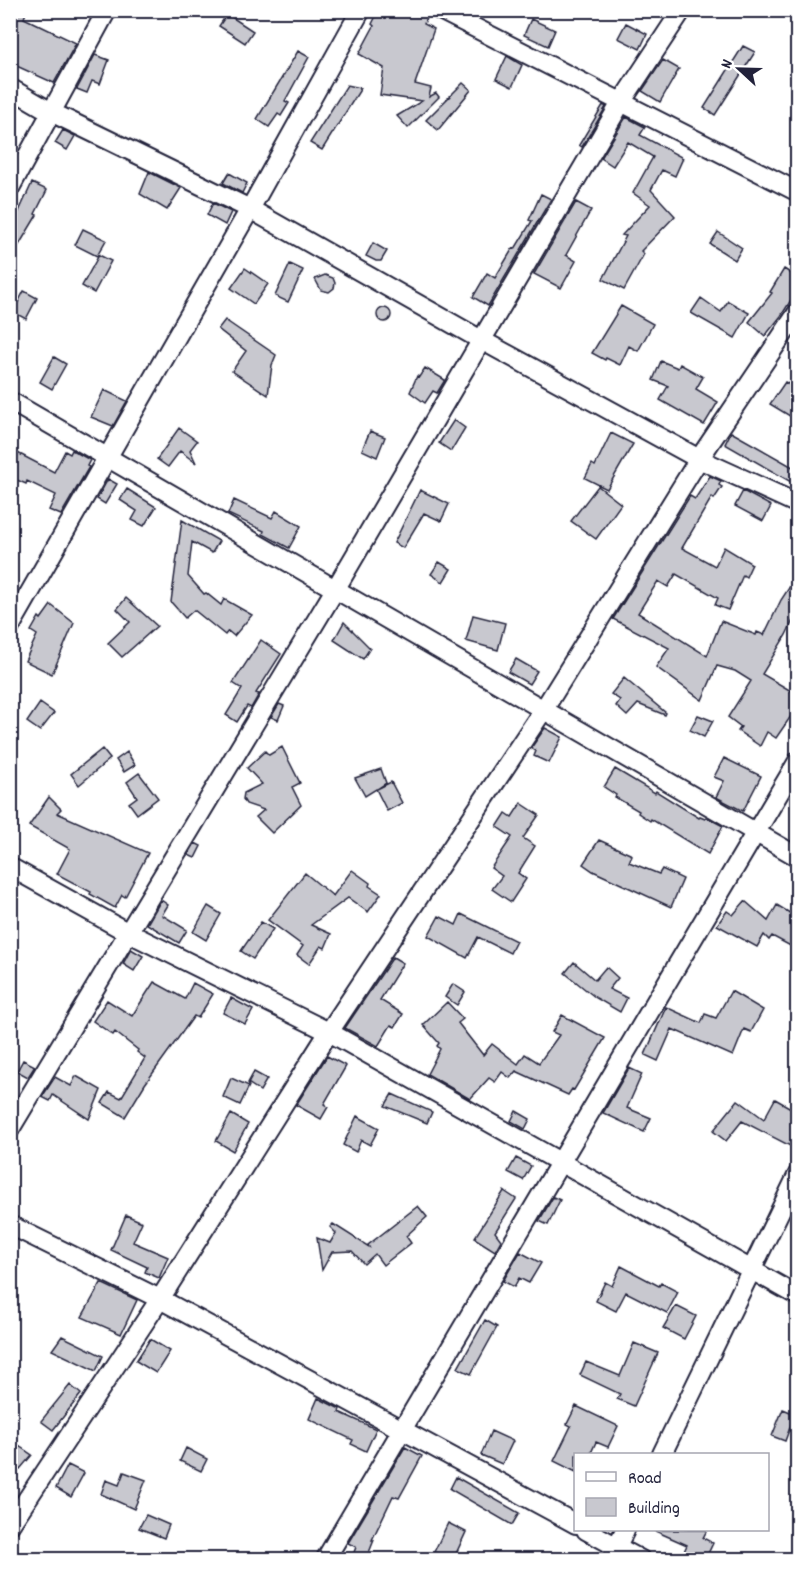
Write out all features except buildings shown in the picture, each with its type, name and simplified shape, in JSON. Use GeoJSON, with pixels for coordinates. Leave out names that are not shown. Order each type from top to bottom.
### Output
{"type":"FeatureCollection","features":[{"type":"Feature","properties":{"kind":"street"},"geometry":{"type":"LineString","coordinates":[[10,188],[53,113],[107,10]]}},
{"type":"Feature","properties":{"kind":"street"},"geometry":{"type":"LineString","coordinates":[[10,627],[250,209],[361,10]]}},
{"type":"Feature","properties":{"kind":"street"},"geometry":{"type":"LineString","coordinates":[[440,10],[798,192]]}},
{"type":"Feature","properties":{"kind":"street"},"geometry":{"type":"LineString","coordinates":[[10,1129],[336,588],[622,101],[682,10]]}},
{"type":"Feature","properties":{"kind":"street"},"geometry":{"type":"LineString","coordinates":[[10,88],[53,113],[250,209],[483,341],[699,459],[798,504]]}},
{"type":"Feature","properties":{"kind":"street"},"geometry":{"type":"LineString","coordinates":[[10,1525],[159,1299],[330,1032],[544,709],[699,459],[798,312]]}},
{"type":"Feature","properties":{"kind":"street"},"geometry":{"type":"LineString","coordinates":[[10,401],[798,857]]}},
{"type":"Feature","properties":{"kind":"street"},"geometry":{"type":"LineString","coordinates":[[325,1560],[798,761]]}},
{"type":"Feature","properties":{"kind":"street"},"geometry":{"type":"LineString","coordinates":[[10,867],[128,932],[330,1032],[798,1296]]}},
{"type":"Feature","properties":{"kind":"street"},"geometry":{"type":"LineString","coordinates":[[663,1453],[798,1174]]}},
{"type":"Feature","properties":{"kind":"street"},"geometry":{"type":"LineString","coordinates":[[10,1225],[159,1299],[574,1523]]}},
{"type":"Feature","properties":{"kind":"street"},"geometry":{"type":"LineString","coordinates":[[587,1531],[614,1553],[641,1560]]}},
{"type":"Feature","properties":{"kind":"street"},"geometry":{"type":"LineString","coordinates":[[614,1553],[625,1531]]}}]}
